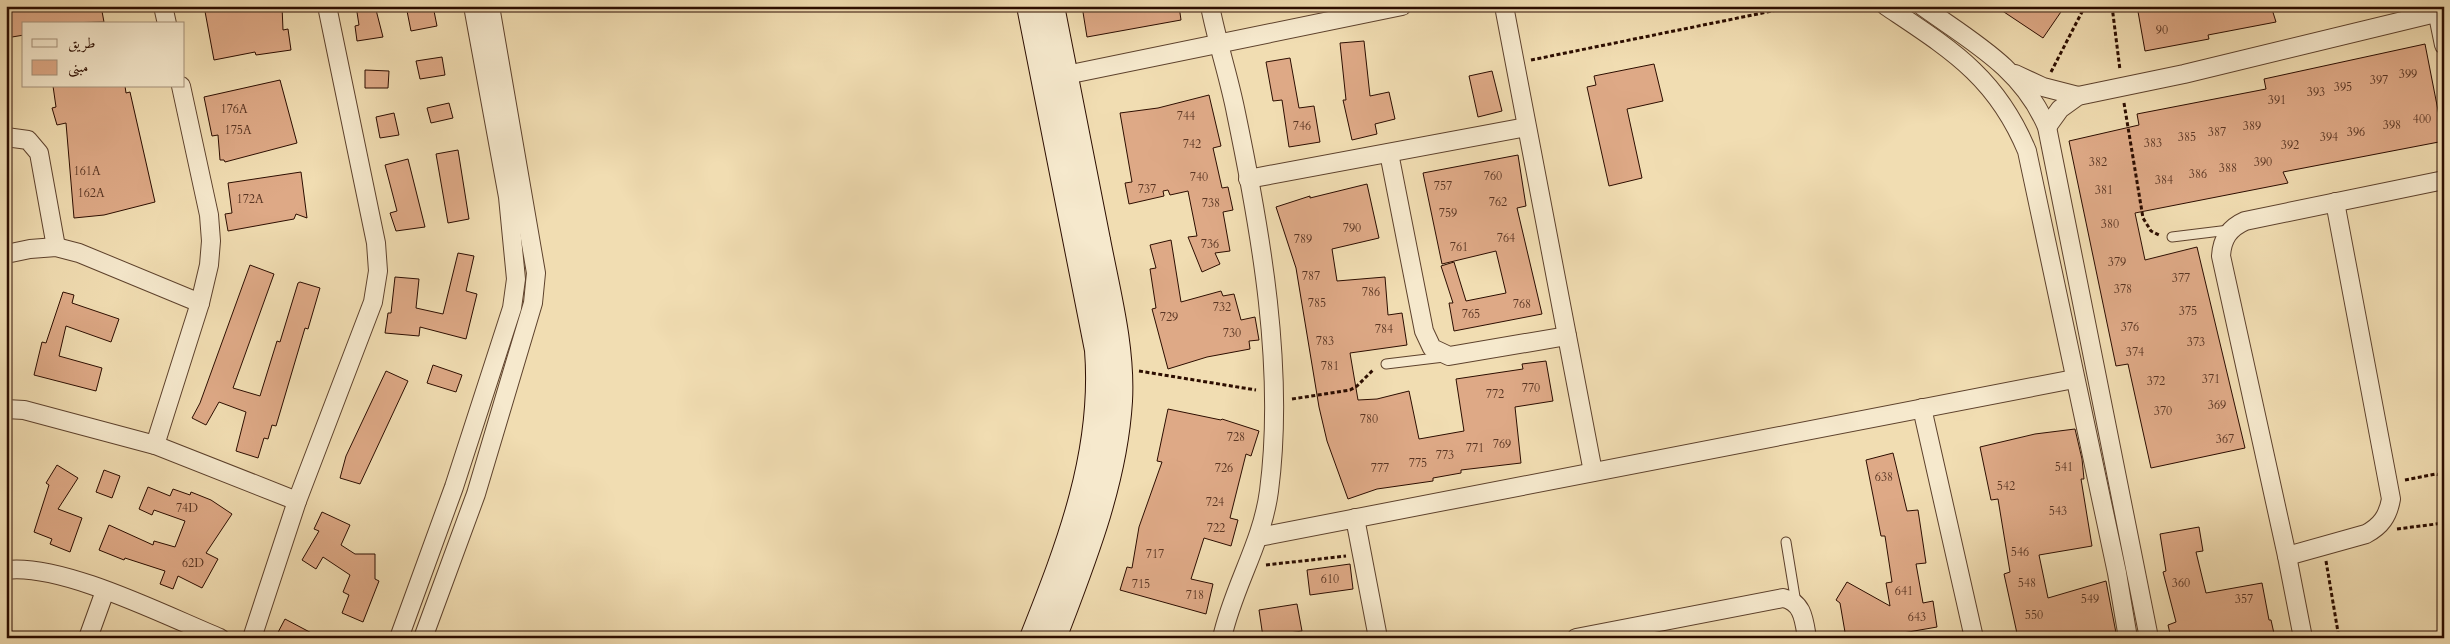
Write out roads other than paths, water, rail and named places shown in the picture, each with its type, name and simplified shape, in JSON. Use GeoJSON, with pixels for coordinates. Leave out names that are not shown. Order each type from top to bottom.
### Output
{"type":"FeatureCollection","features":[{"type":"Feature","properties":{"kind":"street"},"geometry":{"type":"LineString","coordinates":[[163,6],[167,22]]}},
{"type":"Feature","properties":{"kind":"street"},"geometry":{"type":"LineString","coordinates":[[252,638],[297,502],[373,302],[378,271],[376,243],[327,6]]}},
{"type":"Feature","properties":{"kind":"street"},"geometry":{"type":"LineString","coordinates":[[399,638],[454,487],[512,308],[516,279],[508,197],[473,6]]}},
{"type":"Feature","properties":{"kind":"street"},"geometry":{"type":"LineString","coordinates":[[423,638],[476,494],[533,303],[536,273],[490,6]]}},
{"type":"Feature","properties":{"kind":"street"},"geometry":{"type":"LineString","coordinates":[[1029,6],[1093,271],[1119,367],[1118,418],[1108,472],[1088,545],[1054,638]]}},
{"type":"Feature","properties":{"kind":"street"},"geometry":{"type":"LineString","coordinates":[[1032,638],[1057,575],[1076,518],[1096,433],[1099,387],[1093,271],[1066,75],[1052,6]]}},
{"type":"Feature","properties":{"kind":"street"},"geometry":{"type":"LineString","coordinates":[[1210,6],[1217,44],[1236,112],[1248,179],[1269,309],[1274,398],[1269,490],[1259,537],[1227,617],[1222,638]]}},
{"type":"Feature","properties":{"kind":"street"},"geometry":{"type":"LineString","coordinates":[[1066,75],[1368,10],[1402,6]]}},
{"type":"Feature","properties":{"kind":"street"},"geometry":{"type":"LineString","coordinates":[[1504,6],[1593,472]]}},
{"type":"Feature","properties":{"kind":"street"},"geometry":{"type":"LineString","coordinates":[[1886,6],[1968,64],[1981,76],[2004,104],[2017,126],[2034,176],[2074,379],[2117,572],[2128,638]]}},
{"type":"Feature","properties":{"kind":"street"},"geometry":{"type":"LineString","coordinates":[[1918,28],[1927,9],[2011,72],[2043,87],[2078,96],[2122,88],[2439,10],[2444,45]]}},
{"type":"Feature","properties":{"kind":"street"},"geometry":{"type":"LineString","coordinates":[[2011,72],[2032,98],[2046,128],[2149,638]]}},
{"type":"Feature","properties":{"kind":"street"},"geometry":{"type":"LineString","coordinates":[[155,445],[200,303],[209,257],[209,215],[181,88]]}},
{"type":"Feature","properties":{"kind":"street"},"geometry":{"type":"LineString","coordinates":[[2046,128],[2060,109],[2078,96]]}},
{"type":"Feature","properties":{"kind":"street"},"geometry":{"type":"LineString","coordinates":[[1248,179],[1526,127]]}},
{"type":"Feature","properties":{"kind":"street"},"geometry":{"type":"LineString","coordinates":[[6,137],[28,140],[39,153],[56,247]]}},
{"type":"Feature","properties":{"kind":"street"},"geometry":{"type":"LineString","coordinates":[[1389,152],[1424,331],[1432,348],[1450,356],[1567,336]]}},
{"type":"Feature","properties":{"kind":"street"},"geometry":{"type":"LineString","coordinates":[[2303,638],[2287,556],[2221,256],[2222,247],[2230,230],[2245,221],[2444,180]]}},
{"type":"Feature","properties":{"kind":"street"},"geometry":{"type":"LineString","coordinates":[[2287,556],[2366,534],[2381,524],[2386,516],[2391,499],[2335,202]]}},
{"type":"Feature","properties":{"kind":"street"},"geometry":{"type":"LineString","coordinates":[[6,254],[30,249],[56,247],[79,253],[200,303]]}},
{"type":"Feature","properties":{"kind":"street"},"geometry":{"type":"LineString","coordinates":[[1259,537],[2074,379]]}},
{"type":"Feature","properties":{"kind":"street"},"geometry":{"type":"LineString","coordinates":[[1922,408],[1974,638]]}},
{"type":"Feature","properties":{"kind":"street"},"geometry":{"type":"LineString","coordinates":[[6,409],[24,410],[155,445],[297,502]]}},
{"type":"Feature","properties":{"kind":"street"},"geometry":{"type":"LineString","coordinates":[[454,487],[476,494]]}},
{"type":"Feature","properties":{"kind":"street"},"geometry":{"type":"LineString","coordinates":[[1355,518],[1378,638]]}},
{"type":"Feature","properties":{"kind":"street"},"geometry":{"type":"LineString","coordinates":[[6,570],[16,568],[50,572],[105,591],[220,638]]}},
{"type":"Feature","properties":{"kind":"street"},"geometry":{"type":"LineString","coordinates":[[2117,572],[2136,569]]}},
{"type":"Feature","properties":{"kind":"street"},"geometry":{"type":"LineString","coordinates":[[88,638],[105,591]]}},
{"type":"Feature","properties":{"kind":"street"},"geometry":{"type":"LineString","coordinates":[[1576,638],[1776,598],[1790,599],[1796,603],[1803,616],[1807,638]]}},
{"type":"Feature","properties":{"kind":"lane"},"geometry":{"type":"LineString","coordinates":[[2172,237],[2230,230]]}},
{"type":"Feature","properties":{"kind":"lane"},"geometry":{"type":"LineString","coordinates":[[1386,364],[1450,356]]}},
{"type":"Feature","properties":{"kind":"lane"},"geometry":{"type":"LineString","coordinates":[[1786,542],[1796,603]]}}]}
